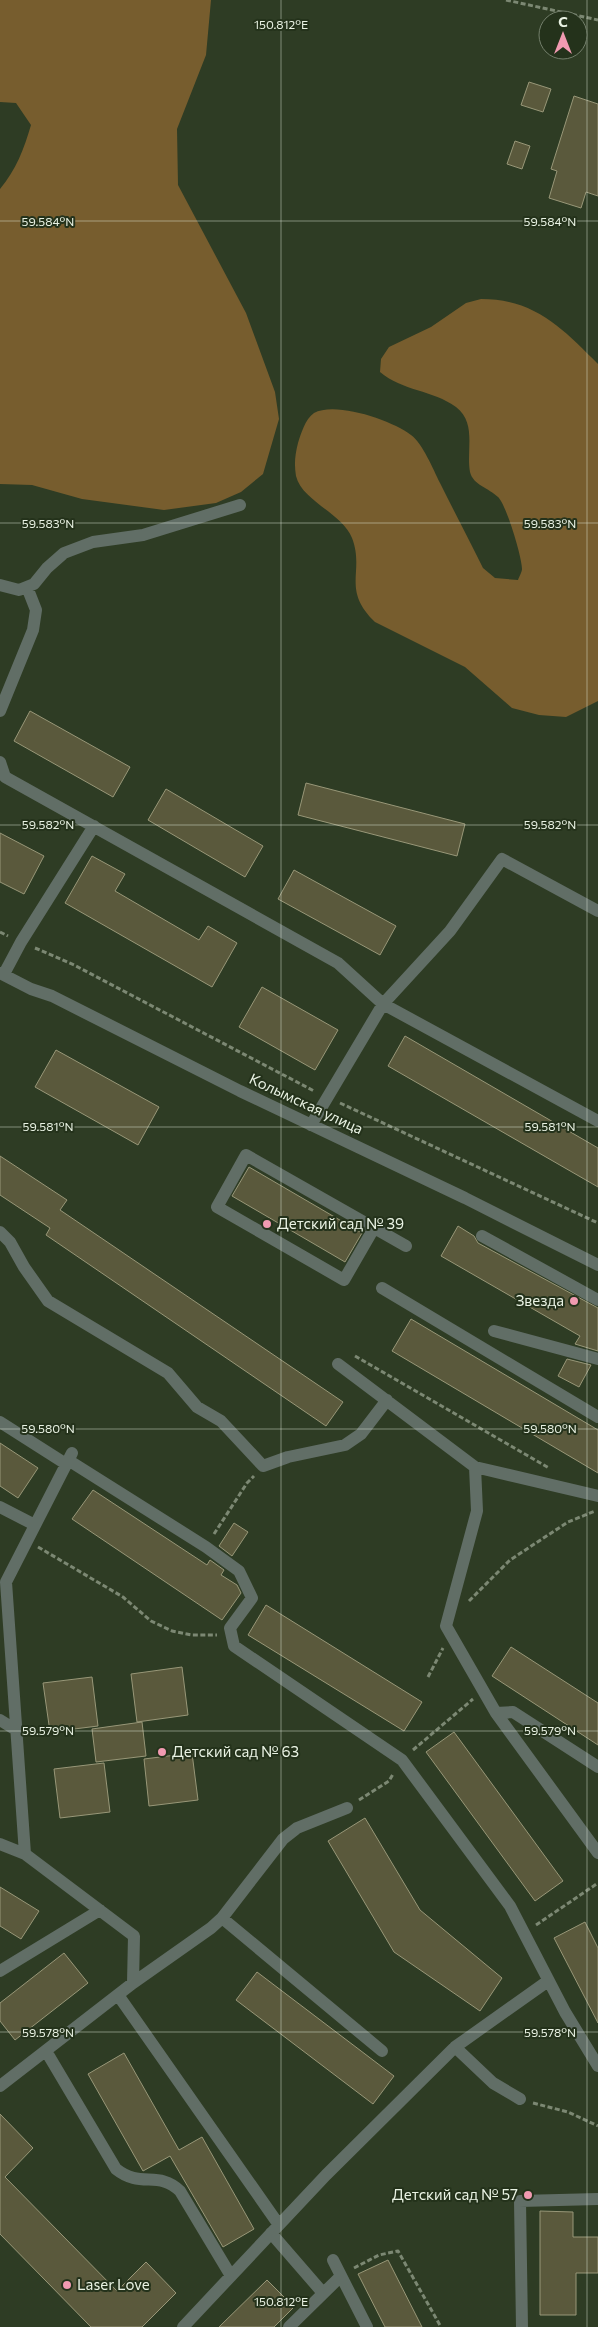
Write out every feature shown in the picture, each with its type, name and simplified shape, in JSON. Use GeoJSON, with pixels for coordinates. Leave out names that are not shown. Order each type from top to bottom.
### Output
{"type":"FeatureCollection","features":[{"type":"Feature","properties":{"kind":"street"},"geometry":{"type":"LineString","coordinates":[[0,585],[19,590],[34,584],[47,568],[64,553],[93,542],[143,535],[240,504]]}},
{"type":"Feature","properties":{"kind":"street"},"geometry":{"type":"LineString","coordinates":[[0,711],[3,694],[33,630],[36,610],[27,587]]}},
{"type":"Feature","properties":{"kind":"street"},"geometry":{"type":"LineString","coordinates":[[0,762],[5,777],[338,963],[383,1004],[598,1121]]}},
{"type":"Feature","properties":{"kind":"street"},"geometry":{"type":"LineString","coordinates":[[2,974],[94,826]]}},
{"type":"Feature","properties":{"kind":"street"},"geometry":{"type":"LineString","coordinates":[[312,1125],[383,1004],[450,931],[502,859],[598,911]]}},
{"type":"Feature","properties":{"kind":"street","name":"Колымская улица"},"geometry":{"type":"LineString","coordinates":[[2,974],[52,996],[240,1091],[457,1194],[598,1265]]}},
{"type":"Feature","properties":{"kind":"street"},"geometry":{"type":"LineString","coordinates":[[374,1228],[344,1280],[216,1207],[246,1155],[406,1246]]}},
{"type":"Feature","properties":{"kind":"street"},"geometry":{"type":"LineString","coordinates":[[0,1232],[10,1242],[24,1267],[48,1301],[168,1374],[197,1407],[221,1421],[263,1466],[288,1457],[345,1445],[361,1434],[387,1400]]}},
{"type":"Feature","properties":{"kind":"street"},"geometry":{"type":"LineString","coordinates":[[482,1236],[598,1300]]}},
{"type":"Feature","properties":{"kind":"street"},"geometry":{"type":"LineString","coordinates":[[382,1288],[598,1417]]}},
{"type":"Feature","properties":{"kind":"street"},"geometry":{"type":"LineString","coordinates":[[494,1331],[575,1351],[598,1359]]}},
{"type":"Feature","properties":{"kind":"street"},"geometry":{"type":"LineString","coordinates":[[338,1364],[475,1467],[598,1496]]}},
{"type":"Feature","properties":{"kind":"street"},"geometry":{"type":"LineString","coordinates":[[0,1422],[68,1459],[206,1547],[239,1571],[252,1598],[230,1628],[234,1646],[402,1760],[510,1906],[572,2025],[598,2066]]}},
{"type":"Feature","properties":{"kind":"street"},"geometry":{"type":"LineString","coordinates":[[25,1854],[3,1580],[27,1541],[68,1459]]}},
{"type":"Feature","properties":{"kind":"street"},"geometry":{"type":"LineString","coordinates":[[475,1467],[477,1510],[446,1626],[496,1713],[598,1853]]}},
{"type":"Feature","properties":{"kind":"street"},"geometry":{"type":"LineString","coordinates":[[0,1507],[35,1525]]}},
{"type":"Feature","properties":{"kind":"street"},"geometry":{"type":"LineString","coordinates":[[496,1713],[513,1712],[598,1767]]}},
{"type":"Feature","properties":{"kind":"street"},"geometry":{"type":"LineString","coordinates":[[0,1720],[16,1730]]}},
{"type":"Feature","properties":{"kind":"street"},"geometry":{"type":"LineString","coordinates":[[0,2086],[133,1983],[222,1918],[282,1840],[297,1828],[347,1808]]}},
{"type":"Feature","properties":{"kind":"street"},"geometry":{"type":"LineString","coordinates":[[0,1844],[25,1854],[134,1936],[133,1983]]}},
{"type":"Feature","properties":{"kind":"street"},"geometry":{"type":"LineString","coordinates":[[0,1971],[100,1910]]}},
{"type":"Feature","properties":{"kind":"street"},"geometry":{"type":"LineString","coordinates":[[222,1918],[382,2051]]}},
{"type":"Feature","properties":{"kind":"street"},"geometry":{"type":"LineString","coordinates":[[183,2327],[275,2229],[455,2047],[548,1981]]}},
{"type":"Feature","properties":{"kind":"street"},"geometry":{"type":"LineString","coordinates":[[118,1995],[275,2229],[323,2294]]}},
{"type":"Feature","properties":{"kind":"street"},"geometry":{"type":"LineString","coordinates":[[455,2047],[493,2083],[520,2099]]}},
{"type":"Feature","properties":{"kind":"street"},"geometry":{"type":"LineString","coordinates":[[46,2051],[116,2169],[131,2179],[140,2181],[157,2179],[172,2183],[180,2190],[231,2276]]}},
{"type":"Feature","properties":{"kind":"street"},"geometry":{"type":"LineString","coordinates":[[522,2327],[520,2201],[598,2200]]}},
{"type":"Feature","properties":{"kind":"street"},"geometry":{"type":"LineString","coordinates":[[333,2260],[367,2327]]}},
{"type":"Feature","properties":{"kind":"street"},"geometry":{"type":"LineString","coordinates":[[289,2327],[341,2276]]}},
{"type":"Feature","properties":{"kind":"path"},"geometry":{"type":"LineString","coordinates":[[506,0],[598,20]]}},
{"type":"Feature","properties":{"kind":"path"},"geometry":{"type":"LineString","coordinates":[[0,932],[74,965],[327,1097],[598,1223]]}},
{"type":"Feature","properties":{"kind":"path"},"geometry":{"type":"LineString","coordinates":[[355,1356],[554,1470]]}},
{"type":"Feature","properties":{"kind":"path"},"geometry":{"type":"LineString","coordinates":[[206,1547],[247,1483]]}},
{"type":"Feature","properties":{"kind":"path"},"geometry":{"type":"LineString","coordinates":[[464,1606],[510,1560],[568,1522],[598,1510]]}},
{"type":"Feature","properties":{"kind":"path"},"geometry":{"type":"LineString","coordinates":[[27,1541],[123,1597],[151,1621],[172,1631],[232,1636]]}},
{"type":"Feature","properties":{"kind":"path"},"geometry":{"type":"LineString","coordinates":[[428,1677],[451,1635]]}},
{"type":"Feature","properties":{"kind":"path"},"geometry":{"type":"LineString","coordinates":[[402,1760],[458,1712]]}},
{"type":"Feature","properties":{"kind":"path"},"geometry":{"type":"LineString","coordinates":[[347,1808],[389,1781]]}},
{"type":"Feature","properties":{"kind":"path"},"geometry":{"type":"LineString","coordinates":[[523,1933],[598,1883]]}},
{"type":"Feature","properties":{"kind":"path"},"geometry":{"type":"LineString","coordinates":[[520,2099],[568,2112],[598,2126]]}},
{"type":"Feature","properties":{"kind":"path"},"geometry":{"type":"LineString","coordinates":[[341,2276],[379,2254],[398,2252],[441,2327]]}},
{"type":"Feature","properties":{"kind":"shaded area"},"geometry":{"type":"Polygon","coordinates":[[[0,0],[211,0],[206,55],[177,129],[178,185],[246,313],[275,392],[279,419],[263,474],[241,492],[216,503],[164,510],[82,499],[32,485],[0,484],[0,189],[19,159],[31,125],[16,103],[0,102],[0,0]]]}},
{"type":"Feature","properties":{"kind":"shaded area"},"geometry":{"type":"Polygon","coordinates":[[[481,299],[500,300],[533,310],[560,328],[598,364],[598,701],[566,717],[539,715],[512,708],[465,667],[375,622],[359,600],[356,590],[356,561],[352,538],[340,521],[306,493],[296,476],[295,459],[298,443],[306,423],[314,413],[335,409],[349,411],[377,418],[402,429],[411,435],[424,450],[483,568],[495,578],[518,580],[522,570],[521,563],[513,531],[505,510],[498,497],[474,480],[470,472],[469,429],[462,413],[447,401],[398,383],[380,372],[381,359],[389,347],[431,327],[466,303],[481,299]]]}},
{"type":"Feature","properties":{"kind":"building"},"geometry":{"type":"Polygon","coordinates":[[[529,82],[551,89],[543,112],[521,105],[529,82]]]}},
{"type":"Feature","properties":{"kind":"building"},"geometry":{"type":"Polygon","coordinates":[[[574,96],[598,104],[598,196],[586,192],[581,208],[549,198],[557,171],[551,169],[574,96]]]}},
{"type":"Feature","properties":{"kind":"building"},"geometry":{"type":"Polygon","coordinates":[[[515,141],[530,146],[522,169],[507,164],[515,141]]]}},
{"type":"Feature","properties":{"kind":"building"},"geometry":{"type":"Polygon","coordinates":[[[30,711],[130,767],[113,797],[14,741],[30,711]]]}},
{"type":"Feature","properties":{"kind":"building"},"geometry":{"type":"Polygon","coordinates":[[[306,783],[465,824],[457,856],[298,815],[306,783]]]}},
{"type":"Feature","properties":{"kind":"building"},"geometry":{"type":"Polygon","coordinates":[[[166,789],[263,846],[245,877],[148,820],[166,789]]]}},
{"type":"Feature","properties":{"kind":"building"},"geometry":{"type":"Polygon","coordinates":[[[0,833],[44,856],[24,894],[0,882],[0,833]]]}},
{"type":"Feature","properties":{"kind":"building"},"geometry":{"type":"Polygon","coordinates":[[[92,856],[125,874],[115,891],[199,940],[208,926],[237,943],[212,987],[65,903],[92,856]]]}},
{"type":"Feature","properties":{"kind":"building"},"geometry":{"type":"Polygon","coordinates":[[[294,870],[396,926],[380,955],[278,899],[294,870]]]}},
{"type":"Feature","properties":{"kind":"building"},"geometry":{"type":"Polygon","coordinates":[[[262,987],[338,1030],[315,1070],[239,1027],[262,987]]]}},
{"type":"Feature","properties":{"kind":"building"},"geometry":{"type":"Polygon","coordinates":[[[405,1036],[598,1148],[598,1187],[388,1066],[405,1036]]]}},
{"type":"Feature","properties":{"kind":"building"},"geometry":{"type":"Polygon","coordinates":[[[56,1050],[159,1107],[138,1145],[35,1087],[56,1050]]]}},
{"type":"Feature","properties":{"kind":"building"},"geometry":{"type":"Polygon","coordinates":[[[0,1156],[67,1200],[60,1210],[343,1402],[326,1426],[46,1235],[50,1228],[0,1195],[0,1156]]]}},
{"type":"Feature","properties":{"kind":"building"},"geometry":{"type":"Polygon","coordinates":[[[249,1167],[362,1233],[345,1262],[232,1196],[249,1167]]]}},
{"type":"Feature","properties":{"kind":"building"},"geometry":{"type":"Polygon","coordinates":[[[458,1226],[474,1236],[478,1243],[598,1308],[598,1351],[575,1344],[580,1336],[441,1256],[458,1226]]]}},
{"type":"Feature","properties":{"kind":"building"},"geometry":{"type":"Polygon","coordinates":[[[411,1319],[598,1430],[598,1473],[392,1351],[411,1319]]]}},
{"type":"Feature","properties":{"kind":"building"},"geometry":{"type":"Polygon","coordinates":[[[567,1359],[591,1365],[579,1387],[558,1376],[567,1359]]]}},
{"type":"Feature","properties":{"kind":"building"},"geometry":{"type":"Polygon","coordinates":[[[0,1443],[38,1468],[18,1498],[0,1486],[0,1443]]]}},
{"type":"Feature","properties":{"kind":"building"},"geometry":{"type":"Polygon","coordinates":[[[93,1490],[207,1565],[210,1560],[224,1570],[221,1575],[237,1585],[241,1593],[222,1620],[72,1519],[93,1490]]]}},
{"type":"Feature","properties":{"kind":"building"},"geometry":{"type":"Polygon","coordinates":[[[234,1523],[248,1532],[232,1556],[219,1546],[234,1523]]]}},
{"type":"Feature","properties":{"kind":"building"},"geometry":{"type":"Polygon","coordinates":[[[266,1605],[422,1702],[404,1731],[248,1635],[266,1605]]]}},
{"type":"Feature","properties":{"kind":"building"},"geometry":{"type":"Polygon","coordinates":[[[511,1647],[598,1703],[598,1745],[492,1676],[511,1647]]]}},
{"type":"Feature","properties":{"kind":"building"},"geometry":{"type":"Polygon","coordinates":[[[182,1667],[188,1715],[137,1722],[131,1674],[182,1667]]]}},
{"type":"Feature","properties":{"kind":"building"},"geometry":{"type":"Polygon","coordinates":[[[92,1677],[98,1726],[50,1732],[43,1683],[92,1677]]]}},
{"type":"Feature","properties":{"kind":"building"},"geometry":{"type":"Polygon","coordinates":[[[142,1722],[146,1756],[96,1762],[92,1729],[142,1722]]]}},
{"type":"Feature","properties":{"kind":"building"},"geometry":{"type":"Polygon","coordinates":[[[454,1732],[563,1881],[535,1901],[426,1752],[454,1732]]]}},
{"type":"Feature","properties":{"kind":"building"},"geometry":{"type":"Polygon","coordinates":[[[192,1753],[198,1800],[149,1806],[144,1759],[192,1753]]]}},
{"type":"Feature","properties":{"kind":"building"},"geometry":{"type":"Polygon","coordinates":[[[104,1763],[110,1812],[60,1818],[54,1769],[104,1763]]]}},
{"type":"Feature","properties":{"kind":"building"},"geometry":{"type":"Polygon","coordinates":[[[365,1818],[420,1910],[502,1978],[480,2011],[394,1952],[328,1841],[365,1818]]]}},
{"type":"Feature","properties":{"kind":"building"},"geometry":{"type":"Polygon","coordinates":[[[0,1887],[39,1911],[21,1939],[0,1926],[0,1887]]]}},
{"type":"Feature","properties":{"kind":"building"},"geometry":{"type":"Polygon","coordinates":[[[585,1922],[598,1948],[598,2023],[554,1938],[585,1922]]]}},
{"type":"Feature","properties":{"kind":"building"},"geometry":{"type":"Polygon","coordinates":[[[64,1953],[88,1983],[15,2040],[0,2021],[0,2003],[64,1953]]]}},
{"type":"Feature","properties":{"kind":"building"},"geometry":{"type":"Polygon","coordinates":[[[257,1972],[394,2076],[373,2104],[236,2000],[257,1972]]]}},
{"type":"Feature","properties":{"kind":"building"},"geometry":{"type":"Polygon","coordinates":[[[124,2053],[179,2150],[202,2137],[254,2229],[223,2247],[170,2156],[143,2171],[88,2074],[124,2053]]]}},
{"type":"Feature","properties":{"kind":"building"},"geometry":{"type":"Polygon","coordinates":[[[0,2114],[33,2148],[5,2177],[117,2291],[146,2262],[176,2293],[142,2327],[91,2327],[0,2234],[0,2114]]]}},
{"type":"Feature","properties":{"kind":"building"},"geometry":{"type":"Polygon","coordinates":[[[540,2211],[573,2212],[573,2237],[598,2237],[598,2273],[576,2273],[576,2315],[540,2315],[540,2211]]]}},
{"type":"Feature","properties":{"kind":"building"},"geometry":{"type":"Polygon","coordinates":[[[388,2260],[422,2327],[385,2327],[358,2274],[388,2260]]]}},
{"type":"Feature","properties":{"kind":"building"},"geometry":{"type":"Polygon","coordinates":[[[267,2280],[294,2307],[274,2327],[219,2327],[267,2280]]]}},
{"type":"Feature","properties":{"kind":"place","name":"Детский сад № 39"},"geometry":{"type":"Point","coordinates":[267,1224]}},
{"type":"Feature","properties":{"kind":"place","name":"Звезда"},"geometry":{"type":"Point","coordinates":[574,1301]}},
{"type":"Feature","properties":{"kind":"place","name":"Детский сад № 63"},"geometry":{"type":"Point","coordinates":[162,1752]}},
{"type":"Feature","properties":{"kind":"place","name":"Детский сад № 57"},"geometry":{"type":"Point","coordinates":[528,2195]}},
{"type":"Feature","properties":{"kind":"place","name":"Laser Love"},"geometry":{"type":"Point","coordinates":[67,2285]}}]}
